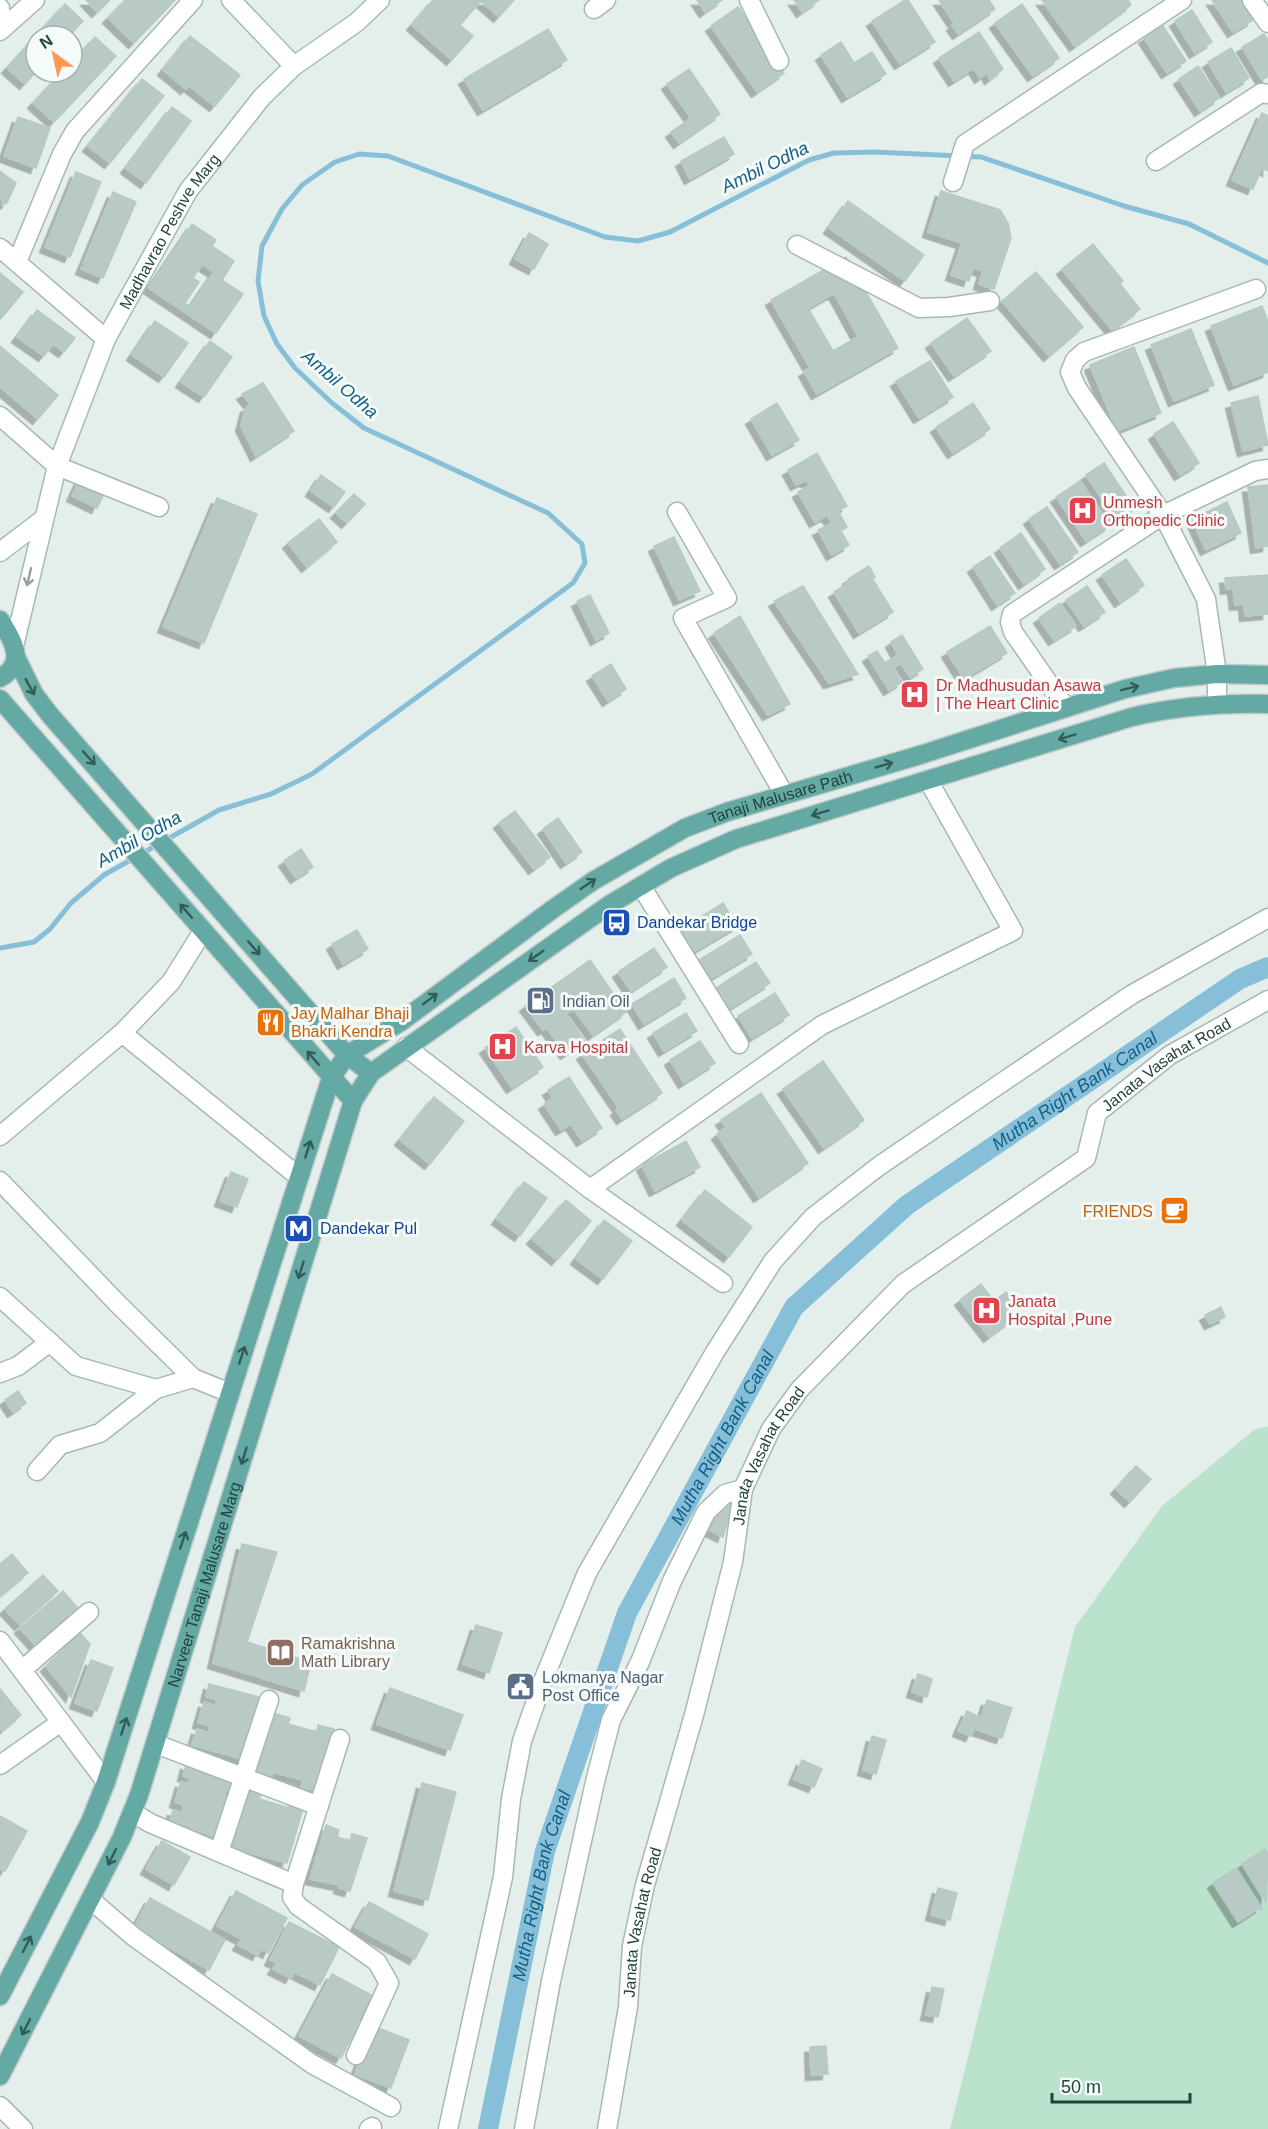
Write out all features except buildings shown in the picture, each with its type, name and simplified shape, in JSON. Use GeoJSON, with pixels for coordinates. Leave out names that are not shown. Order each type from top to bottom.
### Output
{"type":"FeatureCollection","features":[{"type":"Feature","properties":{"kind":"main road"},"geometry":{"type":"LineString","coordinates":[[0,620],[34,694],[50,715],[347,1055],[370,1075]]}},
{"type":"Feature","properties":{"kind":"main road"},"geometry":{"type":"LineString","coordinates":[[0,678],[12,669],[15,649]]}},
{"type":"Feature","properties":{"kind":"main road","name":"Tanaji Malusare Path"},"geometry":{"type":"LineString","coordinates":[[347,1055],[402,1020],[602,875],[685,828],[784,794],[920,755],[1065,707],[1145,684],[1174,678],[1216,674],[1268,675]]}},
{"type":"Feature","properties":{"kind":"main road"},"geometry":{"type":"LineString","coordinates":[[0,699],[353,1101]]}},
{"type":"Feature","properties":{"kind":"main road","name":"Tanaji Malusare Path"},"geometry":{"type":"LineString","coordinates":[[370,1075],[406,1047],[569,933],[640,886],[696,855],[736,839],[1132,717],[1179,706],[1217,703],[1268,704]]}},
{"type":"Feature","properties":{"kind":"main road"},"geometry":{"type":"LineString","coordinates":[[553,909],[569,933]]}},
{"type":"Feature","properties":{"kind":"main road","name":"Narveer Tanaji Malusare Marg"},"geometry":{"type":"LineString","coordinates":[[0,1996],[90,1822],[106,1782],[331,1078],[347,1055]]}},
{"type":"Feature","properties":{"kind":"main road","name":"Narveer Tanaji Malusare Marg"},"geometry":{"type":"LineString","coordinates":[[0,2076],[91,1900],[132,1812],[156,1744],[353,1101],[370,1075]]}},
{"type":"Feature","properties":{"kind":"main road"},"geometry":{"type":"LineString","coordinates":[[220,1423],[252,1431]]}},
{"type":"Feature","properties":{"kind":"street"},"geometry":{"type":"LineString","coordinates":[[0,31],[35,0]]}},
{"type":"Feature","properties":{"kind":"street"},"geometry":{"type":"LineString","coordinates":[[17,262],[62,154],[75,131],[193,0]]}},
{"type":"Feature","properties":{"kind":"street"},"geometry":{"type":"LineString","coordinates":[[231,0],[294,66]]}},
{"type":"Feature","properties":{"kind":"street","name":"Madhavrao Peshve Marg"},"geometry":{"type":"LineString","coordinates":[[15,649],[42,520],[57,466],[106,339],[188,191],[262,98],[294,66],[357,22],[380,0]]}},
{"type":"Feature","properties":{"kind":"street"},"geometry":{"type":"LineString","coordinates":[[749,0],[779,61]]}},
{"type":"Feature","properties":{"kind":"street"},"geometry":{"type":"LineString","coordinates":[[956,174],[965,144],[1182,0]]}},
{"type":"Feature","properties":{"kind":"street"},"geometry":{"type":"LineString","coordinates":[[1252,0],[1268,23]]}},
{"type":"Feature","properties":{"kind":"street"},"geometry":{"type":"LineString","coordinates":[[1156,160],[1261,93],[1268,94]]}},
{"type":"Feature","properties":{"kind":"street"},"geometry":{"type":"LineString","coordinates":[[797,245],[919,308],[948,308],[990,301]]}},
{"type":"Feature","properties":{"kind":"street"},"geometry":{"type":"LineString","coordinates":[[0,248],[106,339]]}},
{"type":"Feature","properties":{"kind":"street"},"geometry":{"type":"LineString","coordinates":[[1217,703],[1216,674],[1206,599],[1163,515],[1077,388],[1070,372],[1076,360],[1084,352],[1256,289]]}},
{"type":"Feature","properties":{"kind":"street"},"geometry":{"type":"LineString","coordinates":[[0,416],[57,466],[159,507]]}},
{"type":"Feature","properties":{"kind":"street"},"geometry":{"type":"LineString","coordinates":[[1065,707],[1013,632],[1010,622],[1012,614],[1163,515],[1255,471],[1268,469]]}},
{"type":"Feature","properties":{"kind":"street"},"geometry":{"type":"LineString","coordinates":[[676,512],[727,598],[683,618],[784,794]]}},
{"type":"Feature","properties":{"kind":"street"},"geometry":{"type":"LineString","coordinates":[[0,552],[42,520]]}},
{"type":"Feature","properties":{"kind":"street"},"geometry":{"type":"LineString","coordinates":[[590,1188],[822,1025],[1013,931],[928,780]]}},
{"type":"Feature","properties":{"kind":"street"},"geometry":{"type":"LineString","coordinates":[[640,886],[739,1044]]}},
{"type":"Feature","properties":{"kind":"street"},"geometry":{"type":"LineString","coordinates":[[448,2129],[503,1877],[511,1799],[522,1741],[543,1681],[587,1573],[715,1352],[773,1261],[813,1217],[888,1159],[1131,995],[1268,918]]}},
{"type":"Feature","properties":{"kind":"street"},"geometry":{"type":"LineString","coordinates":[[0,1136],[122,1033],[171,982],[203,931]]}},
{"type":"Feature","properties":{"kind":"street","name":"Janata Vasahat Road"},"geometry":{"type":"LineString","coordinates":[[607,2129],[628,2007],[634,1936],[653,1855],[694,1715],[733,1562],[743,1489],[771,1429],[800,1389],[903,1284],[1086,1158],[1097,1113],[1170,1055],[1268,1000]]}},
{"type":"Feature","properties":{"kind":"street"},"geometry":{"type":"LineString","coordinates":[[122,1033],[299,1177]]}},
{"type":"Feature","properties":{"kind":"street"},"geometry":{"type":"LineString","coordinates":[[406,1047],[590,1188],[723,1283]]}},
{"type":"Feature","properties":{"kind":"street"},"geometry":{"type":"LineString","coordinates":[[0,1181],[117,1304],[193,1378],[230,1393]]}},
{"type":"Feature","properties":{"kind":"street"},"geometry":{"type":"LineString","coordinates":[[0,1297],[76,1366],[156,1389]]}},
{"type":"Feature","properties":{"kind":"street"},"geometry":{"type":"LineString","coordinates":[[0,1373],[18,1366],[50,1342]]}},
{"type":"Feature","properties":{"kind":"street"},"geometry":{"type":"LineString","coordinates":[[37,1471],[60,1444],[100,1433],[156,1389],[193,1378]]}},
{"type":"Feature","properties":{"kind":"street"},"geometry":{"type":"LineString","coordinates":[[524,2129],[551,1981],[611,1720],[640,1662],[672,1581],[706,1512],[725,1494],[743,1489]]}},
{"type":"Feature","properties":{"kind":"street"},"geometry":{"type":"LineString","coordinates":[[22,1670],[89,1612]]}},
{"type":"Feature","properties":{"kind":"street"},"geometry":{"type":"LineString","coordinates":[[0,1641],[106,1782]]}},
{"type":"Feature","properties":{"kind":"street"},"geometry":{"type":"LineString","coordinates":[[219,1852],[269,1700]]}},
{"type":"Feature","properties":{"kind":"street"},"geometry":{"type":"LineString","coordinates":[[0,1765],[61,1722]]}},
{"type":"Feature","properties":{"kind":"street"},"geometry":{"type":"LineString","coordinates":[[340,1738],[294,1884],[292,1897],[298,1906],[377,1962],[389,1983],[357,2055]]}},
{"type":"Feature","properties":{"kind":"street"},"geometry":{"type":"LineString","coordinates":[[156,1744],[319,1806]]}},
{"type":"Feature","properties":{"kind":"street"},"geometry":{"type":"LineString","coordinates":[[132,1812],[294,1884]]}},
{"type":"Feature","properties":{"kind":"street"},"geometry":{"type":"LineString","coordinates":[[91,1900],[134,1937],[312,2064],[392,2107]]}},
{"type":"Feature","properties":{"kind":"street"},"geometry":{"type":"LineString","coordinates":[[0,2106],[23,2129]]}},
{"type":"Feature","properties":{"kind":"green space"},"geometry":{"type":"Polygon","coordinates":[[[1268,1426],[1268,2129],[950,2129],[1075,1627],[1162,1506],[1254,1430],[1268,1426]]]}},
{"type":"Feature","properties":{"kind":"waterway","name":"Ambil Odha"},"geometry":{"type":"LineString","coordinates":[[0,948],[34,942],[50,929],[71,903],[104,875],[219,810],[271,794],[312,774],[573,583],[585,563],[582,544],[548,513],[364,428],[332,403],[295,368],[277,344],[264,316],[258,281],[262,246],[282,209],[302,185],[335,162],[359,154],[388,156],[605,237],[638,241],[670,232],[809,160],[834,153],[875,152],[981,157],[1124,206],[1189,224],[1268,263]]}},
{"type":"Feature","properties":{"kind":"waterway","name":"Mutha Right Bank Canal"},"geometry":{"type":"LineString","coordinates":[[488,2129],[545,1851],[627,1613],[794,1307],[907,1205],[1240,979],[1268,967]]}},
{"type":"Feature","properties":{"kind":"place","name":"Unmesh Orthopedic Clinic"},"geometry":{"type":"Point","coordinates":[1082,511]}},
{"type":"Feature","properties":{"kind":"place","name":"Dr Madhusudan Asawa | The Heart Clinic"},"geometry":{"type":"Point","coordinates":[915,694]}},
{"type":"Feature","properties":{"kind":"place","name":"Dandekar Bridge"},"geometry":{"type":"Point","coordinates":[616,922]}},
{"type":"Feature","properties":{"kind":"place","name":"Indian Oil"},"geometry":{"type":"Point","coordinates":[541,1001]}},
{"type":"Feature","properties":{"kind":"place","name":"Jay Malhar Bhaji Bhakri Kendra"},"geometry":{"type":"Point","coordinates":[270,1022]}},
{"type":"Feature","properties":{"kind":"place","name":"Karva Hospital"},"geometry":{"type":"Point","coordinates":[503,1047]}},
{"type":"Feature","properties":{"kind":"place","name":"FRIENDS"},"geometry":{"type":"Point","coordinates":[1174,1211]}},
{"type":"Feature","properties":{"kind":"place","name":"Dandekar Pul"},"geometry":{"type":"Point","coordinates":[299,1228]}},
{"type":"Feature","properties":{"kind":"place","name":"Janata Hospital ,Pune"},"geometry":{"type":"Point","coordinates":[987,1310]}},
{"type":"Feature","properties":{"kind":"place","name":"Ramakrishna Math Library"},"geometry":{"type":"Point","coordinates":[280,1652]}},
{"type":"Feature","properties":{"kind":"place","name":"Lokmanya Nagar Post Office"},"geometry":{"type":"Point","coordinates":[521,1686]}}]}
